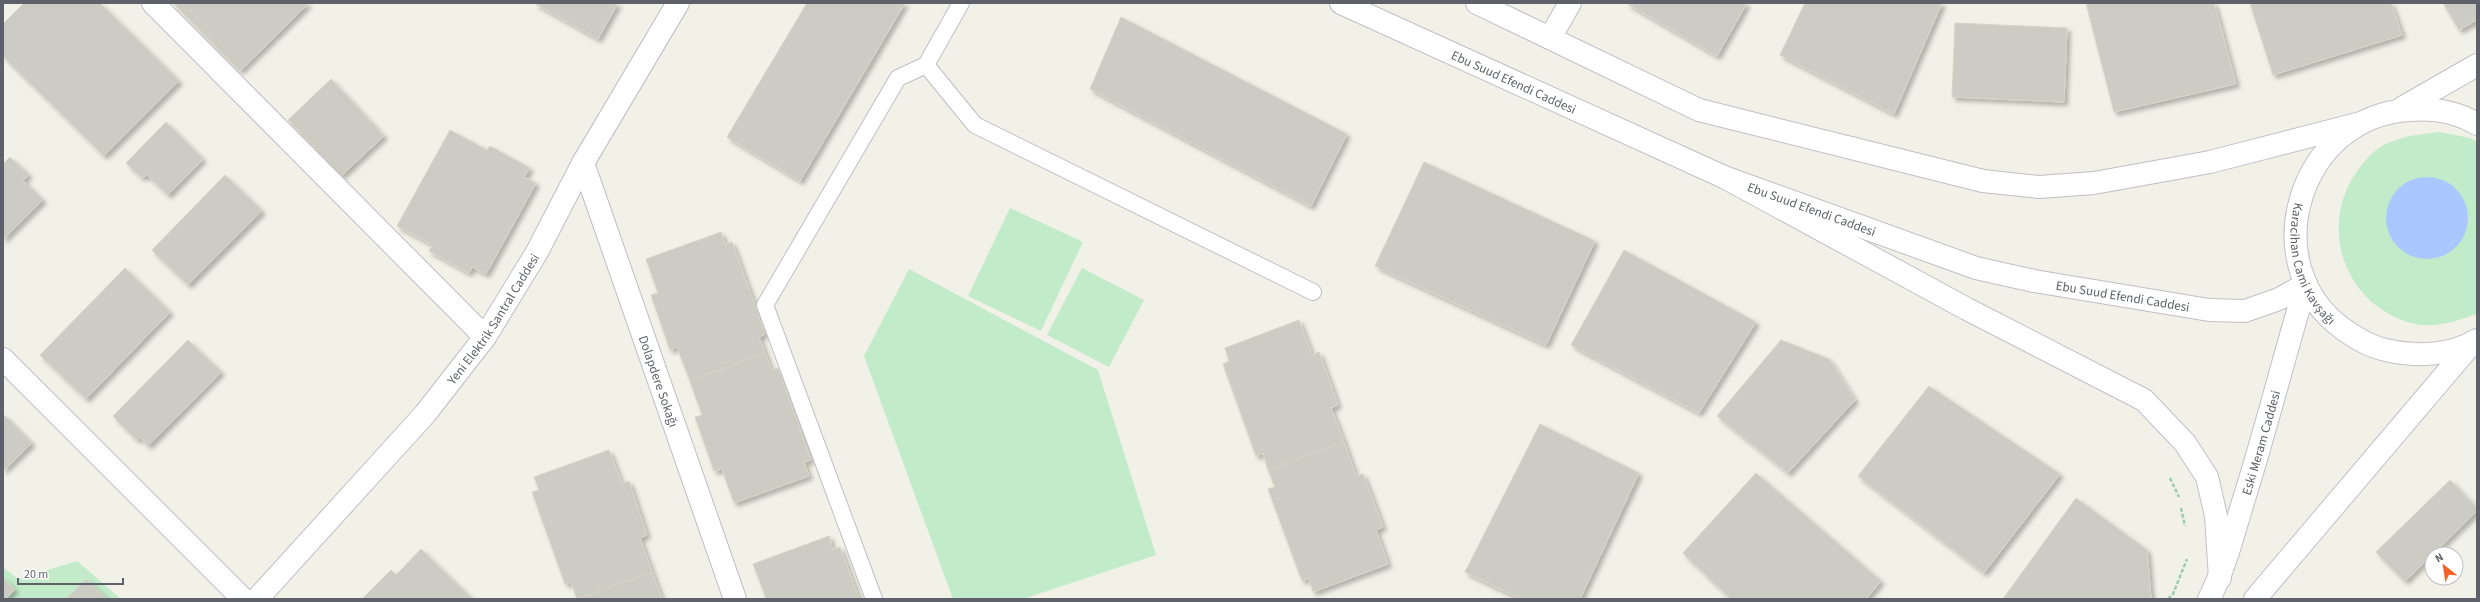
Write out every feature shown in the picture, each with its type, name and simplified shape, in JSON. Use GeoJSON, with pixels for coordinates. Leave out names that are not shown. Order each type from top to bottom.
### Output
{"type":"FeatureCollection","features":[{"type":"Feature","properties":{"kind":"street"},"geometry":{"type":"LineString","coordinates":[[153,3],[485,337]]}},
{"type":"Feature","properties":{"kind":"street","name":"Yeni Elektrik Santral Caddesi"},"geometry":{"type":"LineString","coordinates":[[257,599],[425,414],[485,337],[537,252],[582,163],[678,3]]}},
{"type":"Feature","properties":{"kind":"street","name":"Ebu Suud Efendi Caddesi"},"geometry":{"type":"LineString","coordinates":[[1341,3],[1724,177],[1976,268],[2034,281],[2209,310],[2245,311],[2279,299],[2306,284]]}},
{"type":"Feature","properties":{"kind":"street"},"geometry":{"type":"LineString","coordinates":[[1477,3],[1699,110],[1983,181],[2039,187],[2094,183],[2210,162],[2364,122]]}},
{"type":"Feature","properties":{"kind":"street"},"geometry":{"type":"LineString","coordinates":[[1550,38],[1570,3]]}},
{"type":"Feature","properties":{"kind":"street"},"geometry":{"type":"LineString","coordinates":[[2400,110],[2477,65]]}},
{"type":"Feature","properties":{"kind":"street","name":"Karacihan Cami Kavşağı"},"geometry":{"type":"LineString","coordinates":[[2475,341],[2451,350],[2427,355],[2402,354],[2377,348],[2355,338],[2335,323],[2319,305],[2306,284],[2298,261],[2295,238],[2296,214],[2302,191],[2312,169],[2326,150],[2344,134],[2364,122],[2400,110],[2424,109],[2448,112],[2477,124]]}},
{"type":"Feature","properties":{"kind":"street","name":"Dolapdere Sokağı"},"geometry":{"type":"LineString","coordinates":[[582,163],[735,599]]}},
{"type":"Feature","properties":{"kind":"street"},"geometry":{"type":"LineString","coordinates":[[1724,177],[1967,309],[2144,400],[2185,442],[2207,477],[2216,516],[2220,578]]}},
{"type":"Feature","properties":{"kind":"street","name":"Eski Meram Caddesi"},"geometry":{"type":"LineString","coordinates":[[2209,599],[2220,578],[2260,448],[2281,366],[2306,284]]}},
{"type":"Feature","properties":{"kind":"street"},"geometry":{"type":"LineString","coordinates":[[2255,599],[2475,341]]}},
{"type":"Feature","properties":{"kind":"street"},"geometry":{"type":"LineString","coordinates":[[3,359],[243,599]]}},
{"type":"Feature","properties":{"kind":"lane"},"geometry":{"type":"LineString","coordinates":[[874,599],[764,305],[898,78],[926,65],[961,3]]}},
{"type":"Feature","properties":{"kind":"lane"},"geometry":{"type":"LineString","coordinates":[[926,65],[975,125],[1313,292]]}},
{"type":"Feature","properties":{"kind":"path"},"geometry":{"type":"LineString","coordinates":[[2166,471],[2179,497],[2186,530]]}},
{"type":"Feature","properties":{"kind":"path"},"geometry":{"type":"LineString","coordinates":[[2168,599],[2173,594],[2187,562],[2187,554]]}},
{"type":"Feature","properties":{"kind":"green space"},"geometry":{"type":"Polygon","coordinates":[[[2440,132],[2470,138],[2477,142],[2477,314],[2446,323],[2423,325],[2415,324],[2392,316],[2373,303],[2358,287],[2347,267],[2340,246],[2339,224],[2343,201],[2352,179],[2373,153],[2382,146],[2403,138],[2440,132]]]}},
{"type":"Feature","properties":{"kind":"green space"},"geometry":{"type":"Polygon","coordinates":[[[1010,208],[1083,242],[1041,331],[968,296],[1010,208]]]}},
{"type":"Feature","properties":{"kind":"green space"},"geometry":{"type":"Polygon","coordinates":[[[1082,268],[1144,300],[1109,367],[1047,335],[1082,268]]]}},
{"type":"Feature","properties":{"kind":"green space"},"geometry":{"type":"Polygon","coordinates":[[[909,269],[1098,370],[1156,555],[1023,599],[953,599],[864,356],[909,269]]]}},
{"type":"Feature","properties":{"kind":"green space"},"geometry":{"type":"Polygon","coordinates":[[[77,561],[121,599],[3,599],[3,567],[18,579],[77,561]]]}},
{"type":"Feature","properties":{"kind":"water"},"geometry":{"type":"Polygon","coordinates":[[[2427,177],[2443,180],[2456,189],[2465,202],[2468,218],[2465,234],[2456,247],[2443,256],[2427,259],[2411,256],[2398,247],[2389,234],[2386,218],[2389,202],[2398,189],[2411,180],[2427,177]]]}},
{"type":"Feature","properties":{"kind":"building"},"geometry":{"type":"Polygon","coordinates":[[[24,3],[100,3],[179,81],[104,156],[3,56],[3,24],[24,3]]]}},
{"type":"Feature","properties":{"kind":"building"},"geometry":{"type":"Polygon","coordinates":[[[173,3],[309,3],[240,71],[173,3]]]}},
{"type":"Feature","properties":{"kind":"building"},"geometry":{"type":"Polygon","coordinates":[[[534,3],[618,3],[598,39],[534,3]]]}},
{"type":"Feature","properties":{"kind":"building"},"geometry":{"type":"Polygon","coordinates":[[[807,3],[905,3],[800,181],[727,137],[807,3]]]}},
{"type":"Feature","properties":{"kind":"building"},"geometry":{"type":"Polygon","coordinates":[[[1626,3],[1747,3],[1717,56],[1626,3]]]}},
{"type":"Feature","properties":{"kind":"building"},"geometry":{"type":"Polygon","coordinates":[[[1805,3],[1942,3],[1894,114],[1780,55],[1805,3]]]}},
{"type":"Feature","properties":{"kind":"building"},"geometry":{"type":"Polygon","coordinates":[[[2086,3],[2214,3],[2236,84],[2114,112],[2086,3]]]}},
{"type":"Feature","properties":{"kind":"building"},"geometry":{"type":"Polygon","coordinates":[[[2250,3],[2391,3],[2402,35],[2273,75],[2250,3]]]}},
{"type":"Feature","properties":{"kind":"building"},"geometry":{"type":"Polygon","coordinates":[[[2443,3],[2477,3],[2477,20],[2459,30],[2443,3]]]}},
{"type":"Feature","properties":{"kind":"building"},"geometry":{"type":"Polygon","coordinates":[[[1121,17],[1347,134],[1311,206],[1090,89],[1121,17]]]}},
{"type":"Feature","properties":{"kind":"building"},"geometry":{"type":"Polygon","coordinates":[[[1955,23],[2067,28],[2064,102],[1952,97],[1955,23]]]}},
{"type":"Feature","properties":{"kind":"building"},"geometry":{"type":"Polygon","coordinates":[[[331,79],[384,136],[341,176],[288,120],[331,79]]]}},
{"type":"Feature","properties":{"kind":"building"},"geometry":{"type":"Polygon","coordinates":[[[166,122],[203,159],[168,195],[147,175],[142,178],[126,163],[166,122]]]}},
{"type":"Feature","properties":{"kind":"building"},"geometry":{"type":"Polygon","coordinates":[[[450,130],[487,150],[490,146],[530,168],[524,177],[536,183],[486,274],[472,267],[469,273],[429,251],[433,245],[397,226],[450,130]]]}},
{"type":"Feature","properties":{"kind":"building"},"geometry":{"type":"Polygon","coordinates":[[[10,157],[29,175],[23,180],[43,200],[3,240],[3,164],[10,157]]]}},
{"type":"Feature","properties":{"kind":"building"},"geometry":{"type":"Polygon","coordinates":[[[1424,162],[1595,241],[1546,345],[1375,266],[1424,162]]]}},
{"type":"Feature","properties":{"kind":"building"},"geometry":{"type":"Polygon","coordinates":[[[225,175],[262,211],[188,285],[152,250],[225,175]]]}},
{"type":"Feature","properties":{"kind":"building"},"geometry":{"type":"Polygon","coordinates":[[[721,232],[725,245],[732,242],[765,334],[759,337],[765,353],[690,381],[677,347],[670,350],[651,295],[658,293],[646,259],[721,232]]]}},
{"type":"Feature","properties":{"kind":"building"},"geometry":{"type":"Polygon","coordinates":[[[1624,250],[1756,322],[1699,413],[1571,345],[1624,250]]]}},
{"type":"Feature","properties":{"kind":"building"},"geometry":{"type":"Polygon","coordinates":[[[125,268],[170,312],[86,399],[40,355],[125,268]]]}},
{"type":"Feature","properties":{"kind":"building"},"geometry":{"type":"Polygon","coordinates":[[[1299,320],[1312,355],[1319,352],[1338,405],[1331,408],[1344,442],[1268,470],[1263,453],[1256,456],[1223,364],[1229,361],[1225,348],[1299,320]]]}},
{"type":"Feature","properties":{"kind":"building"},"geometry":{"type":"Polygon","coordinates":[[[188,340],[221,372],[148,446],[140,437],[137,440],[113,416],[188,340]]]}},
{"type":"Feature","properties":{"kind":"building"},"geometry":{"type":"Polygon","coordinates":[[[1781,340],[1829,359],[1855,400],[1788,473],[1717,416],[1781,340]]]}},
{"type":"Feature","properties":{"kind":"building"},"geometry":{"type":"Polygon","coordinates":[[[765,353],[771,370],[778,368],[811,460],[804,462],[809,476],[734,503],[722,469],[714,471],[695,417],[702,415],[690,381],[765,353]]]}},
{"type":"Feature","properties":{"kind":"building"},"geometry":{"type":"Polygon","coordinates":[[[1929,386],[2060,474],[1984,573],[1858,476],[1929,386]]]}},
{"type":"Feature","properties":{"kind":"building"},"geometry":{"type":"Polygon","coordinates":[[[3,414],[32,443],[3,471],[3,414]]]}},
{"type":"Feature","properties":{"kind":"building"},"geometry":{"type":"Polygon","coordinates":[[[1540,424],[1639,473],[1580,599],[1521,599],[1465,572],[1540,424]]]}},
{"type":"Feature","properties":{"kind":"building"},"geometry":{"type":"Polygon","coordinates":[[[1344,442],[1356,476],[1363,474],[1383,527],[1376,530],[1388,564],[1313,592],[1309,578],[1302,581],[1268,489],[1275,487],[1268,470],[1344,442]]]}},
{"type":"Feature","properties":{"kind":"building"},"geometry":{"type":"Polygon","coordinates":[[[609,450],[622,484],[629,481],[647,535],[640,538],[652,572],[577,599],[571,582],[565,584],[532,492],[539,490],[534,477],[609,450]]]}},
{"type":"Feature","properties":{"kind":"building"},"geometry":{"type":"Polygon","coordinates":[[[1756,473],[1881,581],[1866,599],[1731,599],[1683,553],[1756,473]]]}},
{"type":"Feature","properties":{"kind":"building"},"geometry":{"type":"Polygon","coordinates":[[[2450,480],[2477,508],[2477,511],[2441,546],[2424,546],[2424,563],[2405,581],[2376,552],[2450,480]]]}},
{"type":"Feature","properties":{"kind":"building"},"geometry":{"type":"Polygon","coordinates":[[[2076,498],[2147,550],[2151,599],[2003,599],[2076,498]]]}},
{"type":"Feature","properties":{"kind":"building"},"geometry":{"type":"Polygon","coordinates":[[[829,536],[833,550],[840,547],[859,599],[762,599],[766,598],[753,564],[829,536]]]}},
{"type":"Feature","properties":{"kind":"building"},"geometry":{"type":"Polygon","coordinates":[[[421,549],[472,599],[362,599],[391,570],[396,575],[421,549]]]}},
{"type":"Feature","properties":{"kind":"building"},"geometry":{"type":"Polygon","coordinates":[[[652,572],[662,599],[577,599],[652,572]]]}},
{"type":"Feature","properties":{"kind":"building"},"geometry":{"type":"Polygon","coordinates":[[[3,578],[15,589],[6,599],[3,599],[3,578]]]}},
{"type":"Feature","properties":{"kind":"building"},"geometry":{"type":"Polygon","coordinates":[[[86,579],[107,599],[66,599],[86,579]]]}}]}
